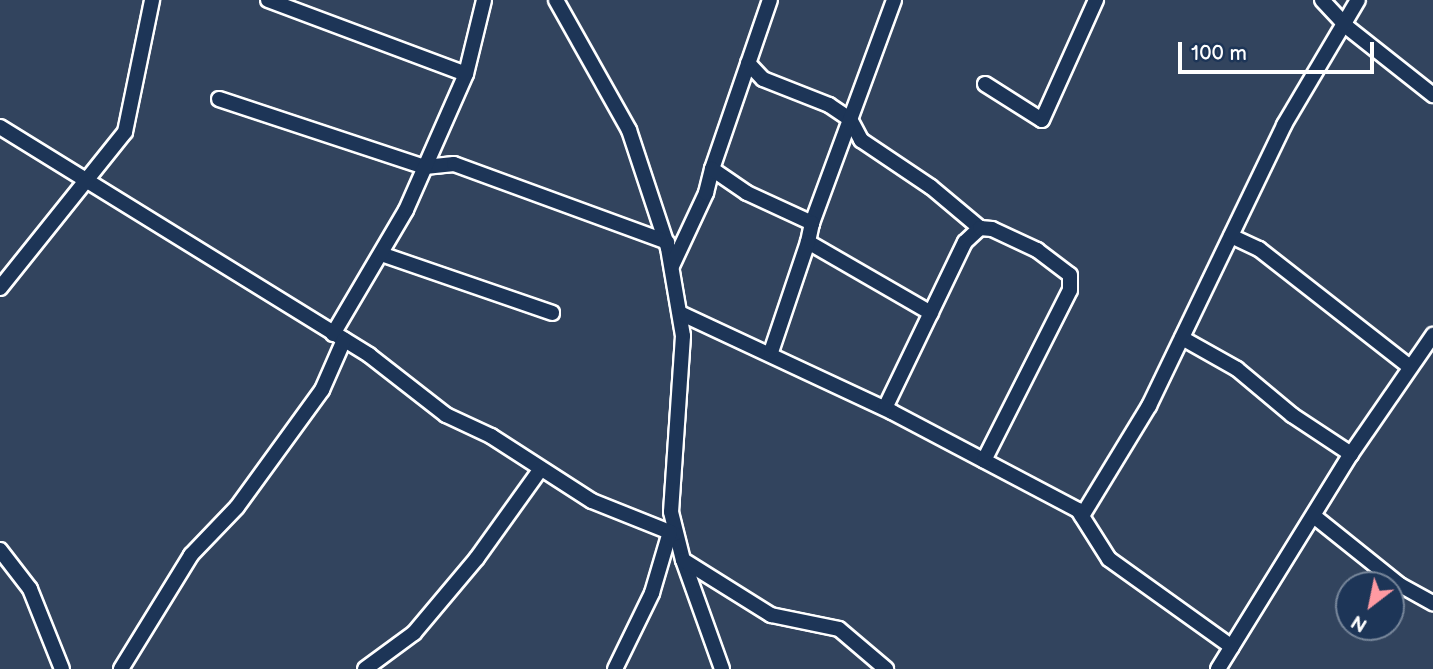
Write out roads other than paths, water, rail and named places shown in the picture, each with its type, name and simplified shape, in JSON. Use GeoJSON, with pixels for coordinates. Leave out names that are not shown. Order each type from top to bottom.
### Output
{"type":"FeatureCollection","features":[{"type":"Feature","properties":{"kind":"street"},"geometry":{"type":"LineString","coordinates":[[0,288],[87,183],[125,132],[152,0]]}},
{"type":"Feature","properties":{"kind":"street"},"geometry":{"type":"LineString","coordinates":[[268,0],[466,74]]}},
{"type":"Feature","properties":{"kind":"street"},"geometry":{"type":"LineString","coordinates":[[121,669],[191,555],[237,507],[322,390],[339,337],[425,167],[466,74],[484,0]]}},
{"type":"Feature","properties":{"kind":"street"},"geometry":{"type":"LineString","coordinates":[[556,0],[629,130],[667,242],[682,314],[682,368],[671,492],[672,533],[652,593],[615,669]]}},
{"type":"Feature","properties":{"kind":"street"},"geometry":{"type":"LineString","coordinates":[[672,266],[706,193],[770,0]]}},
{"type":"Feature","properties":{"kind":"street"},"geometry":{"type":"LineString","coordinates":[[771,352],[812,223],[894,0]]}},
{"type":"Feature","properties":{"kind":"street"},"geometry":{"type":"LineString","coordinates":[[985,84],[1042,120],[1096,0]]}},
{"type":"Feature","properties":{"kind":"street"},"geometry":{"type":"LineString","coordinates":[[1322,0],[1343,23],[1433,95]]}},
{"type":"Feature","properties":{"kind":"street"},"geometry":{"type":"LineString","coordinates":[[1082,516],[1112,474],[1182,338],[1283,125],[1358,0]]}},
{"type":"Feature","properties":{"kind":"street"},"geometry":{"type":"LineString","coordinates":[[748,63],[763,79],[829,105],[850,119],[862,140],[931,187],[980,228],[992,229],[1037,250],[1070,275],[1070,290],[984,460]]}},
{"type":"Feature","properties":{"kind":"street"},"geometry":{"type":"LineString","coordinates":[[219,99],[425,167],[454,164],[667,242]]}},
{"type":"Feature","properties":{"kind":"street"},"geometry":{"type":"LineString","coordinates":[[0,127],[87,183],[176,234],[264,294],[339,337],[446,415],[491,436],[592,501],[672,533],[722,669]]}},
{"type":"Feature","properties":{"kind":"street"},"geometry":{"type":"LineString","coordinates":[[712,169],[747,193],[812,223]]}},
{"type":"Feature","properties":{"kind":"street"},"geometry":{"type":"LineString","coordinates":[[885,408],[965,242],[980,228]]}},
{"type":"Feature","properties":{"kind":"street"},"geometry":{"type":"LineString","coordinates":[[1231,236],[1259,249],[1410,367]]}},
{"type":"Feature","properties":{"kind":"street"},"geometry":{"type":"LineString","coordinates":[[807,242],[930,313]]}},
{"type":"Feature","properties":{"kind":"street"},"geometry":{"type":"LineString","coordinates":[[381,254],[552,313]]}},
{"type":"Feature","properties":{"kind":"street"},"geometry":{"type":"LineString","coordinates":[[682,314],[771,352],[1023,478],[1082,516],[1109,559],[1232,647]]}},
{"type":"Feature","properties":{"kind":"street"},"geometry":{"type":"LineString","coordinates":[[1218,669],[1315,517],[1351,454],[1433,335]]}},
{"type":"Feature","properties":{"kind":"street"},"geometry":{"type":"LineString","coordinates":[[1182,338],[1237,369],[1292,415],[1351,454]]}},
{"type":"Feature","properties":{"kind":"street"},"geometry":{"type":"LineString","coordinates":[[365,669],[414,634],[477,558],[540,470]]}},
{"type":"Feature","properties":{"kind":"street"},"geometry":{"type":"LineString","coordinates":[[1315,517],[1401,585],[1433,603]]}},
{"type":"Feature","properties":{"kind":"street"},"geometry":{"type":"LineString","coordinates":[[0,550],[30,589],[62,669]]}},
{"type":"Feature","properties":{"kind":"street"},"geometry":{"type":"LineString","coordinates":[[683,560],[771,615],[839,629],[886,669]]}}]}
